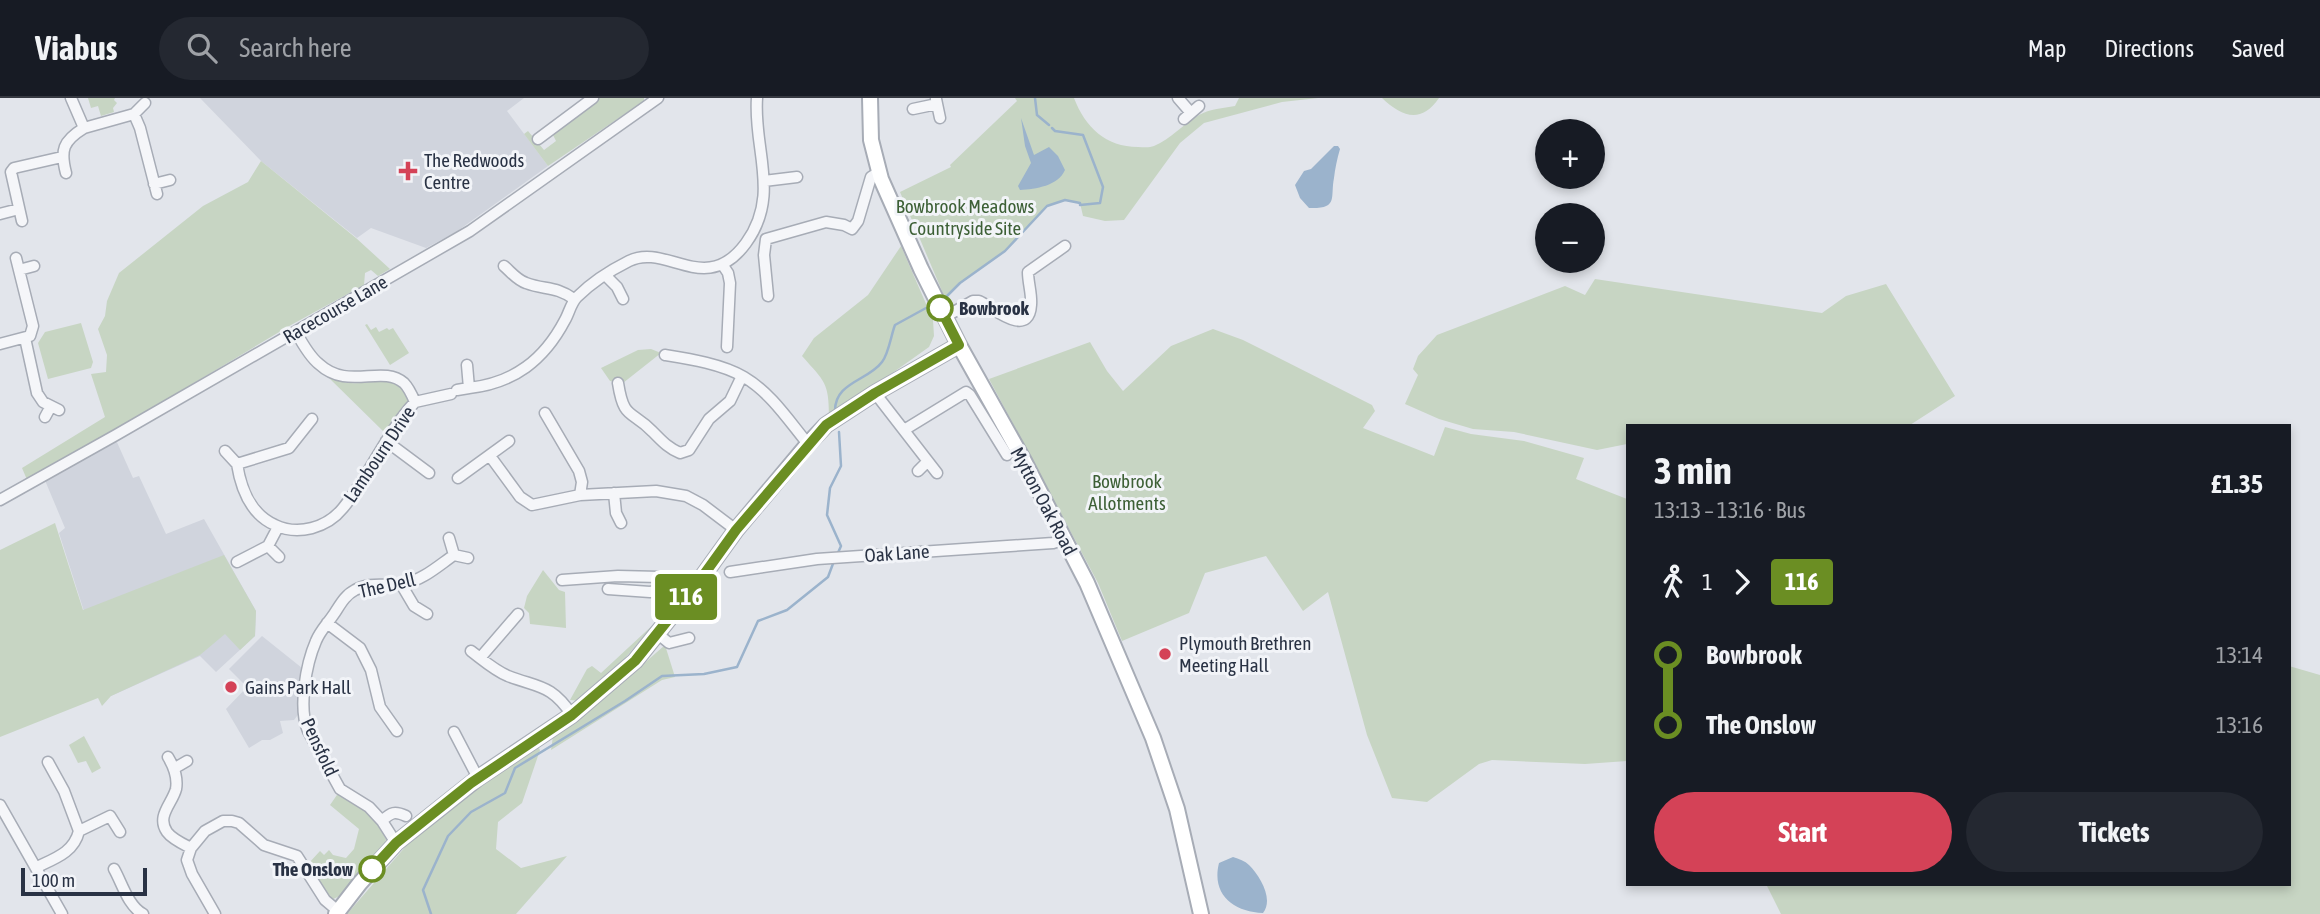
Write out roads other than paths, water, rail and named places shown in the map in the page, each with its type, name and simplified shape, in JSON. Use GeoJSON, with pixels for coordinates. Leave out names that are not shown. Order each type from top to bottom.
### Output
{"type":"FeatureCollection","features":[{"type":"Feature","properties":{"kind":"main road","name":"Mytton Oak Road"},"geometry":{"type":"LineString","coordinates":[[870,98],[872,140],[879,172],[921,269],[959,345],[1065,538],[1104,619],[1153,738],[1177,809],[1201,914]]}},
{"type":"Feature","properties":{"kind":"main road"},"geometry":{"type":"LineString","coordinates":[[337,913],[396,843],[478,778],[572,715],[635,661],[736,530],[808,444],[834,419],[959,345]]}},
{"type":"Feature","properties":{"kind":"street"},"geometry":{"type":"LineString","coordinates":[[71,98],[84,128]]}},
{"type":"Feature","properties":{"kind":"street"},"geometry":{"type":"LineString","coordinates":[[538,139],[593,98]]}},
{"type":"Feature","properties":{"kind":"street","name":"Racecourse Lane"},"geometry":{"type":"LineString","coordinates":[[0,500],[470,231],[657,98]]}},
{"type":"Feature","properties":{"kind":"street"},"geometry":{"type":"LineString","coordinates":[[415,402],[504,381],[528,365],[554,337],[574,299],[633,253],[696,268],[722,264],[740,250],[757,225],[765,200],[758,98]]}},
{"type":"Feature","properties":{"kind":"street"},"geometry":{"type":"LineString","coordinates":[[1178,98],[1191,113]]}},
{"type":"Feature","properties":{"kind":"street"},"geometry":{"type":"LineString","coordinates":[[913,109],[936,101],[940,118]]}},
{"type":"Feature","properties":{"kind":"street"},"geometry":{"type":"LineString","coordinates":[[66,173],[63,150],[71,138],[84,128],[134,114],[145,103]]}},
{"type":"Feature","properties":{"kind":"street"},"geometry":{"type":"LineString","coordinates":[[134,114],[156,189],[170,180]]}},
{"type":"Feature","properties":{"kind":"street"},"geometry":{"type":"LineString","coordinates":[[22,221],[11,177],[14,168],[62,157]]}},
{"type":"Feature","properties":{"kind":"street"},"geometry":{"type":"LineString","coordinates":[[768,296],[764,255],[766,239],[826,222],[852,229],[858,221],[871,177],[879,172]]}},
{"type":"Feature","properties":{"kind":"street"},"geometry":{"type":"LineString","coordinates":[[764,181],[797,177]]}},
{"type":"Feature","properties":{"kind":"street"},"geometry":{"type":"LineString","coordinates":[[0,214],[19,209]]}},
{"type":"Feature","properties":{"kind":"street"},"geometry":{"type":"LineString","coordinates":[[945,317],[973,301],[979,301],[1009,320],[1024,319],[1031,306],[1028,272],[1065,246]]}},
{"type":"Feature","properties":{"kind":"street"},"geometry":{"type":"LineString","coordinates":[[0,344],[30,336],[33,326],[16,258]]}},
{"type":"Feature","properties":{"kind":"street"},"geometry":{"type":"LineString","coordinates":[[722,264],[730,283],[723,334],[727,347]]}},
{"type":"Feature","properties":{"kind":"street"},"geometry":{"type":"LineString","coordinates":[[504,265],[515,283],[563,291],[574,299]]}},
{"type":"Feature","properties":{"kind":"street"},"geometry":{"type":"LineString","coordinates":[[19,270],[34,266]]}},
{"type":"Feature","properties":{"kind":"street"},"geometry":{"type":"LineString","coordinates":[[605,275],[617,287],[622,299]]}},
{"type":"Feature","properties":{"kind":"street","name":"Lambourn Drive"},"geometry":{"type":"LineString","coordinates":[[278,527],[304,530],[317,527],[342,509],[401,417],[415,402],[401,380],[383,375],[353,378],[330,372],[317,363],[296,332]]}},
{"type":"Feature","properties":{"kind":"street"},"geometry":{"type":"LineString","coordinates":[[24,338],[37,393],[43,402],[55,408],[45,417]]}},
{"type":"Feature","properties":{"kind":"street"},"geometry":{"type":"LineString","coordinates":[[671,369],[670,356],[742,376],[774,402],[808,444]]}},
{"type":"Feature","properties":{"kind":"street"},"geometry":{"type":"LineString","coordinates":[[467,365],[470,388]]}},
{"type":"Feature","properties":{"kind":"street"},"geometry":{"type":"LineString","coordinates":[[618,383],[621,401],[628,414],[651,429],[663,444],[680,453],[689,450],[709,419],[730,401],[742,376]]}},
{"type":"Feature","properties":{"kind":"street"},"geometry":{"type":"LineString","coordinates":[[875,393],[937,473]]}},
{"type":"Feature","properties":{"kind":"street"},"geometry":{"type":"LineString","coordinates":[[904,430],[966,393],[970,395],[1007,455]]}},
{"type":"Feature","properties":{"kind":"street"},"geometry":{"type":"LineString","coordinates":[[545,413],[579,471],[582,482],[580,495]]}},
{"type":"Feature","properties":{"kind":"street"},"geometry":{"type":"LineString","coordinates":[[237,464],[289,448],[312,419]]}},
{"type":"Feature","properties":{"kind":"street"},"geometry":{"type":"LineString","coordinates":[[386,441],[429,473]]}},
{"type":"Feature","properties":{"kind":"street"},"geometry":{"type":"LineString","coordinates":[[458,478],[509,441]]}},
{"type":"Feature","properties":{"kind":"street"},"geometry":{"type":"LineString","coordinates":[[225,451],[237,464],[249,504],[259,515],[278,527],[268,545],[237,562]]}},
{"type":"Feature","properties":{"kind":"street"},"geometry":{"type":"LineString","coordinates":[[491,456],[520,497],[531,505],[580,495],[656,491],[686,496],[736,530]]}},
{"type":"Feature","properties":{"kind":"street"},"geometry":{"type":"LineString","coordinates":[[918,471],[927,462]]}},
{"type":"Feature","properties":{"kind":"street"},"geometry":{"type":"LineString","coordinates":[[614,493],[612,514],[621,523]]}},
{"type":"Feature","properties":{"kind":"street"},"geometry":{"type":"LineString","coordinates":[[449,538],[454,555],[468,558]]}},
{"type":"Feature","properties":{"kind":"street","name":"Oak Lane"},"geometry":{"type":"LineString","coordinates":[[730,572],[836,558],[1053,543],[1065,538]]}},
{"type":"Feature","properties":{"kind":"street"},"geometry":{"type":"LineString","coordinates":[[268,545],[279,557]]}},
{"type":"Feature","properties":{"kind":"street","name":"The Dell"},"geometry":{"type":"LineString","coordinates":[[327,623],[353,590],[379,583],[401,584],[421,578],[454,555]]}},
{"type":"Feature","properties":{"kind":"street"},"geometry":{"type":"LineString","coordinates":[[562,580],[618,576],[660,577],[669,589],[683,600]]}},
{"type":"Feature","properties":{"kind":"street"},"geometry":{"type":"LineString","coordinates":[[401,584],[414,606],[427,614]]}},
{"type":"Feature","properties":{"kind":"street"},"geometry":{"type":"LineString","coordinates":[[608,589],[650,592],[669,589]]}},
{"type":"Feature","properties":{"kind":"street"},"geometry":{"type":"LineString","coordinates":[[480,658],[518,614]]}},
{"type":"Feature","properties":{"kind":"street"},"geometry":{"type":"LineString","coordinates":[[327,623],[360,648],[370,670],[377,699],[394,717],[397,731]]}},
{"type":"Feature","properties":{"kind":"street","name":"Pensfold"},"geometry":{"type":"LineString","coordinates":[[327,623],[311,653],[302,708],[303,721],[340,789],[369,807],[396,843]]}},
{"type":"Feature","properties":{"kind":"street"},"geometry":{"type":"LineString","coordinates":[[658,634],[669,642],[689,638]]}},
{"type":"Feature","properties":{"kind":"street"},"geometry":{"type":"LineString","coordinates":[[471,651],[507,675],[544,687],[563,701],[572,715]]}},
{"type":"Feature","properties":{"kind":"street"},"geometry":{"type":"LineString","coordinates":[[454,732],[458,751],[478,778]]}},
{"type":"Feature","properties":{"kind":"street"},"geometry":{"type":"LineString","coordinates":[[169,757],[175,768],[176,787],[164,812],[164,826],[171,836],[191,848]]}},
{"type":"Feature","properties":{"kind":"street"},"geometry":{"type":"LineString","coordinates":[[175,768],[187,761]]}},
{"type":"Feature","properties":{"kind":"street"},"geometry":{"type":"LineString","coordinates":[[37,867],[73,846],[79,831],[64,791],[48,762]]}},
{"type":"Feature","properties":{"kind":"street"},"geometry":{"type":"LineString","coordinates":[[0,807],[62,914]]}},
{"type":"Feature","properties":{"kind":"street"},"geometry":{"type":"LineString","coordinates":[[382,821],[392,812],[406,816]]}},
{"type":"Feature","properties":{"kind":"street"},"geometry":{"type":"LineString","coordinates":[[79,831],[110,816],[120,832]]}},
{"type":"Feature","properties":{"kind":"street"},"geometry":{"type":"LineString","coordinates":[[215,914],[188,867],[187,860],[191,848],[205,831],[217,824],[232,821],[239,823],[264,845],[297,856],[325,900],[337,913]]}},
{"type":"Feature","properties":{"kind":"street"},"geometry":{"type":"LineString","coordinates":[[114,869],[136,911],[143,914]]}},
{"type":"Feature","properties":{"kind":"water"},"geometry":{"type":"Polygon","coordinates":[[[1021,118],[1034,155],[1049,147],[1058,156],[1065,170],[1052,183],[1026,190],[1020,190],[1018,186],[1031,163],[1025,146],[1021,118]]]}},
{"type":"Feature","properties":{"kind":"water"},"geometry":{"type":"Polygon","coordinates":[[[1334,146],[1340,149],[1331,201],[1325,207],[1309,208],[1300,198],[1295,185],[1304,171],[1311,169],[1334,146]]]}},
{"type":"Feature","properties":{"kind":"water"},"geometry":{"type":"Polygon","coordinates":[[[1233,857],[1247,864],[1261,881],[1267,901],[1263,913],[1234,905],[1222,893],[1217,874],[1219,863],[1233,857]]]}},
{"type":"Feature","properties":{"kind":"waterway"},"geometry":{"type":"LineString","coordinates":[[1035,98],[1037,115],[1049,125]]}},
{"type":"Feature","properties":{"kind":"waterway"},"geometry":{"type":"LineString","coordinates":[[945,298],[960,283],[1005,251],[1047,206],[1065,200],[1080,205],[1100,203],[1103,187],[1083,135],[1055,131],[1052,128]]}},
{"type":"Feature","properties":{"kind":"waterway"},"geometry":{"type":"LineString","coordinates":[[835,412],[840,394],[882,362],[895,325],[926,308]]}},
{"type":"Feature","properties":{"kind":"waterway"},"geometry":{"type":"LineString","coordinates":[[837,555],[841,546],[827,515],[830,488],[841,466],[839,432]]}},
{"type":"Feature","properties":{"kind":"waterway"},"geometry":{"type":"LineString","coordinates":[[431,914],[423,890],[448,836],[471,812],[505,793],[515,768],[662,676],[704,674],[737,667],[758,621],[787,610],[828,577],[834,561]]}},
{"type":"Feature","properties":{"kind":"place","name":"The Redwoods Centre"},"geometry":{"type":"Point","coordinates":[408,171]}},
{"type":"Feature","properties":{"kind":"place","name":"Bowbrook"},"geometry":{"type":"Point","coordinates":[940,308]}},
{"type":"Feature","properties":{"kind":"place","name":"Plymouth Brethren Meeting Hall"},"geometry":{"type":"Point","coordinates":[1165,654]}},
{"type":"Feature","properties":{"kind":"place","name":"Gains Park Hall"},"geometry":{"type":"Point","coordinates":[231,687]}},
{"type":"Feature","properties":{"kind":"place","name":"The Onslow"},"geometry":{"type":"Point","coordinates":[372,869]}},
{"type":"Feature","properties":{"kind":"park label","name":"Bowbrook Meadows Countryside Site"},"geometry":{"type":"Point","coordinates":[965,217]}},
{"type":"Feature","properties":{"kind":"park label","name":"Bowbrook Allotments"},"geometry":{"type":"Point","coordinates":[1127,492]}}]}
